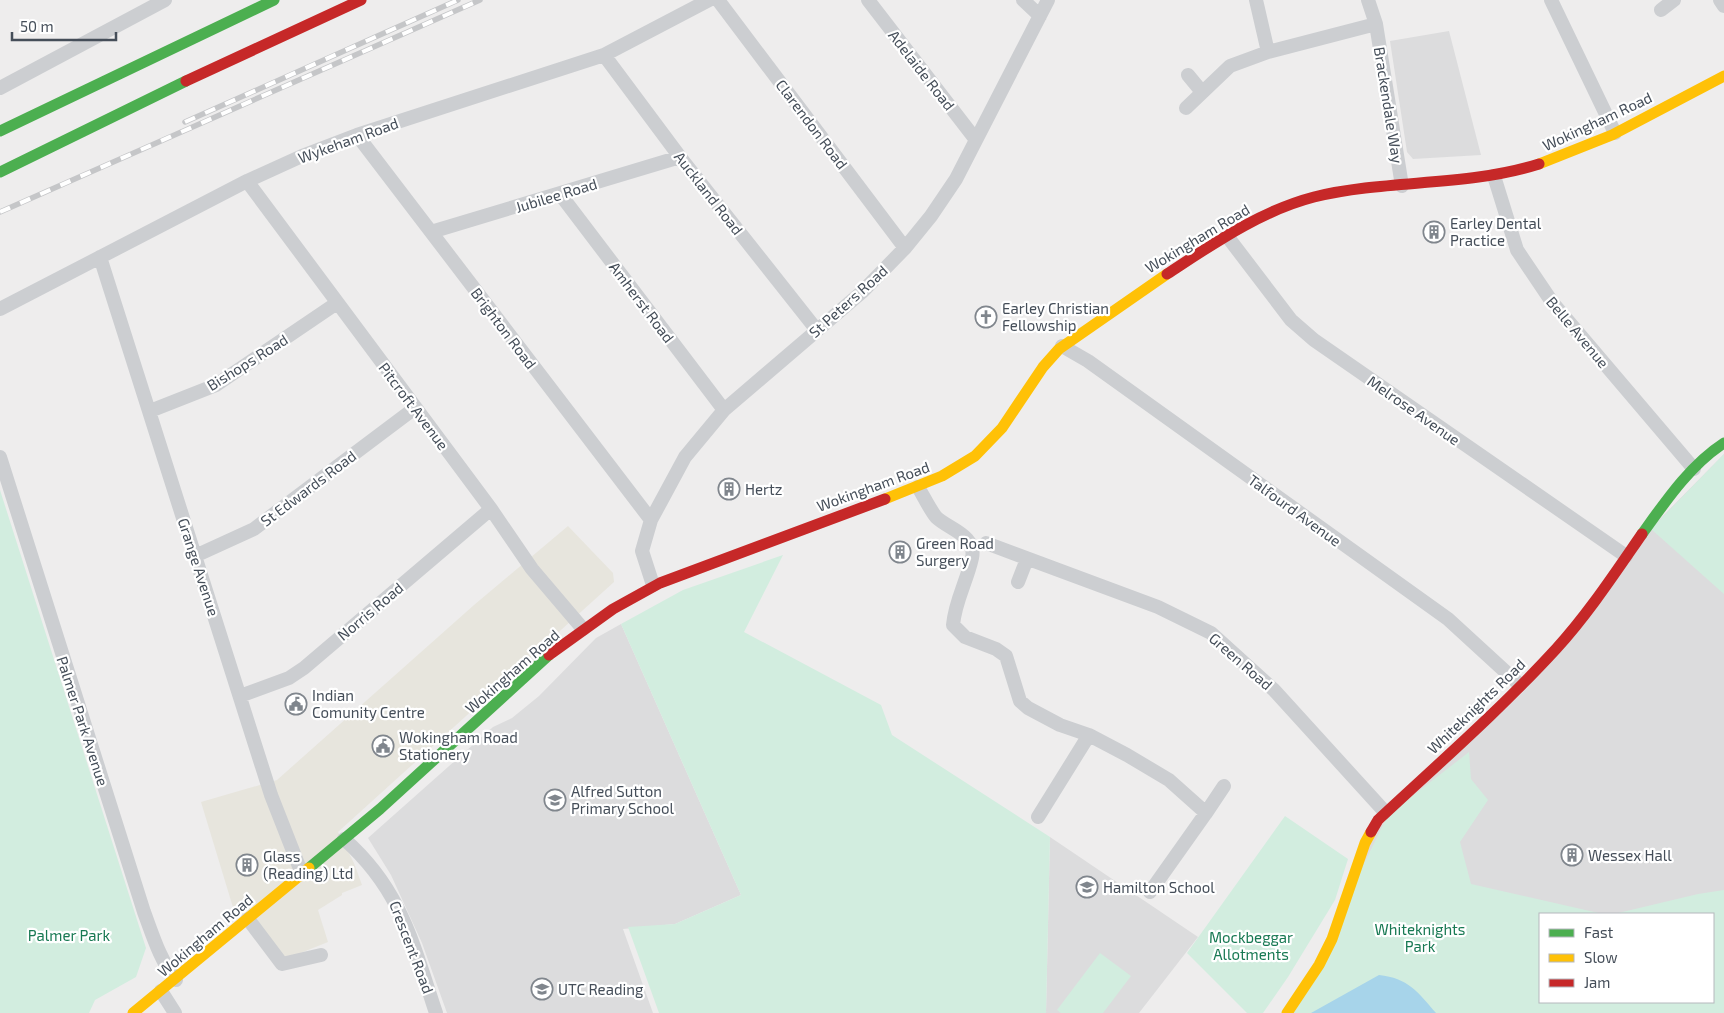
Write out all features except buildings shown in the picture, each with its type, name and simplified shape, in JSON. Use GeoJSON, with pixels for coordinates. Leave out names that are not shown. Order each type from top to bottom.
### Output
{"type":"FeatureCollection","features":[{"type":"Feature","properties":{"kind":"main road"},"geometry":{"type":"LineString","coordinates":[[0,131],[274,0]]}},
{"type":"Feature","properties":{"kind":"main road"},"geometry":{"type":"LineString","coordinates":[[0,172],[148,98],[361,0]]}},
{"type":"Feature","properties":{"kind":"main road","name":"Wokingham Road"},"geometry":{"type":"LineString","coordinates":[[133,1013],[176,980],[344,839],[554,651],[583,630],[653,585],[939,478],[963,464],[992,440],[1006,423],[1036,374],[1062,346],[1156,280],[1227,236],[1284,206],[1334,194],[1494,176],[1558,158],[1615,133],[1724,76]]}},
{"type":"Feature","properties":{"kind":"main road","name":"Whiteknights Road"},"geometry":{"type":"LineString","coordinates":[[1286,1013],[1319,965],[1332,939],[1370,830],[1385,812],[1556,649],[1586,612],[1670,495],[1712,450],[1724,443]]}},
{"type":"Feature","properties":{"kind":"street"},"geometry":{"type":"LineString","coordinates":[[0,88],[165,0]]}},
{"type":"Feature","properties":{"kind":"street","name":"Wykeham Road"},"geometry":{"type":"LineString","coordinates":[[0,309],[247,181],[302,156],[357,135],[604,55],[709,0]]}},
{"type":"Feature","properties":{"kind":"street","name":"Clarendon Road"},"geometry":{"type":"LineString","coordinates":[[718,0],[905,248]]}},
{"type":"Feature","properties":{"kind":"street","name":"Adelaide Road"},"geometry":{"type":"LineString","coordinates":[[868,0],[976,140]]}},
{"type":"Feature","properties":{"kind":"street"},"geometry":{"type":"LineString","coordinates":[[1023,0],[1040,16]]}},
{"type":"Feature","properties":{"kind":"street","name":"St Peters Road"},"geometry":{"type":"LineString","coordinates":[[653,585],[642,551],[651,520],[685,458],[724,410],[862,292],[905,248],[931,216],[956,179],[1048,0]]}},
{"type":"Feature","properties":{"kind":"street"},"geometry":{"type":"LineString","coordinates":[[1256,0],[1268,52]]}},
{"type":"Feature","properties":{"kind":"street","name":"Brackendale Way"},"geometry":{"type":"LineString","coordinates":[[1368,0],[1376,24],[1402,186]]}},
{"type":"Feature","properties":{"kind":"street"},"geometry":{"type":"LineString","coordinates":[[1552,0],[1615,133]]}},
{"type":"Feature","properties":{"kind":"street"},"geometry":{"type":"LineString","coordinates":[[1661,10],[1674,0]]}},
{"type":"Feature","properties":{"kind":"street"},"geometry":{"type":"LineString","coordinates":[[1720,0],[1724,6]]}},
{"type":"Feature","properties":{"kind":"street","name":"Brackendale Way"},"geometry":{"type":"LineString","coordinates":[[1186,108],[1230,66],[1268,52],[1376,24]]}},
{"type":"Feature","properties":{"kind":"street","name":"Auckland Road"},"geometry":{"type":"LineString","coordinates":[[604,55],[680,158],[816,330]]}},
{"type":"Feature","properties":{"kind":"street"},"geometry":{"type":"LineString","coordinates":[[1188,75],[1202,92]]}},
{"type":"Feature","properties":{"kind":"street","name":"Brighton Road"},"geometry":{"type":"LineString","coordinates":[[357,135],[651,520]]}},
{"type":"Feature","properties":{"kind":"street","name":"Jubilee Road"},"geometry":{"type":"LineString","coordinates":[[431,232],[680,158]]}},
{"type":"Feature","properties":{"kind":"street","name":"Belle Avenue"},"geometry":{"type":"LineString","coordinates":[[1494,176],[1517,250],[1552,302],[1694,469]]}},
{"type":"Feature","properties":{"kind":"street","name":"Pitcroft Avenue"},"geometry":{"type":"LineString","coordinates":[[247,181],[491,509],[532,569],[583,630]]}},
{"type":"Feature","properties":{"kind":"street","name":"Amherst Road"},"geometry":{"type":"LineString","coordinates":[[560,194],[724,410]]}},
{"type":"Feature","properties":{"kind":"street","name":"Melrose Avenue"},"geometry":{"type":"LineString","coordinates":[[1227,236],[1291,320],[1314,340],[1626,556]]}},
{"type":"Feature","properties":{"kind":"street","name":"Grange Avenue"},"geometry":{"type":"LineString","coordinates":[[100,257],[271,795],[302,874]]}},
{"type":"Feature","properties":{"kind":"street","name":"Bishops Road"},"geometry":{"type":"LineString","coordinates":[[150,410],[216,385],[337,303]]}},
{"type":"Feature","properties":{"kind":"street","name":"Talfourd Avenue"},"geometry":{"type":"LineString","coordinates":[[1062,346],[1088,361],[1448,619],[1520,685]]}},
{"type":"Feature","properties":{"kind":"street","name":"St Edwards Road"},"geometry":{"type":"LineString","coordinates":[[195,556],[254,529],[415,408]]}},
{"type":"Feature","properties":{"kind":"street","name":"Palmer Park Avenue"},"geometry":{"type":"LineString","coordinates":[[0,457],[144,912],[159,954],[165,966],[176,980]]}},
{"type":"Feature","properties":{"kind":"street"},"geometry":{"type":"LineString","coordinates":[[918,486],[938,518],[963,534],[970,544],[973,555],[954,610],[953,625],[965,637],[996,649],[1006,656],[1020,701],[1028,708],[1060,725],[1089,735],[1169,780],[1206,813]]}},
{"type":"Feature","properties":{"kind":"street","name":"Norris Road"},"geometry":{"type":"LineString","coordinates":[[240,696],[289,678],[304,668],[491,509]]}},
{"type":"Feature","properties":{"kind":"street","name":"Green Road"},"geometry":{"type":"LineString","coordinates":[[986,543],[1158,607],[1211,633],[1274,690],[1385,812]]}},
{"type":"Feature","properties":{"kind":"street"},"geometry":{"type":"LineString","coordinates":[[1018,582],[1027,559]]}},
{"type":"Feature","properties":{"kind":"street"},"geometry":{"type":"LineString","coordinates":[[1038,817],[1089,735]]}},
{"type":"Feature","properties":{"kind":"street"},"geometry":{"type":"LineString","coordinates":[[1150,892],[1224,786]]}},
{"type":"Feature","properties":{"kind":"street","name":"Crescent Road"},"geometry":{"type":"LineString","coordinates":[[344,839],[362,854],[389,890],[404,921],[436,1013]]}},
{"type":"Feature","properties":{"kind":"street"},"geometry":{"type":"LineString","coordinates":[[248,919],[282,964],[321,955]]}},
{"type":"Feature","properties":{"kind":"street"},"geometry":{"type":"LineString","coordinates":[[161,991],[174,1013]]}},
{"type":"Feature","properties":{"kind":"shaded area"},"geometry":{"type":"Polygon","coordinates":[[[1449,31],[1481,155],[1413,159],[1407,152],[1390,41],[1449,31]]]}},
{"type":"Feature","properties":{"kind":"shaded area"},"geometry":{"type":"Polygon","coordinates":[[[1724,454],[1724,1013],[1301,999],[1373,833],[1526,689],[1658,521],[1724,454]]]}},
{"type":"Feature","properties":{"kind":"shaded area"},"geometry":{"type":"Polygon","coordinates":[[[568,526],[613,573],[614,582],[338,832],[354,863],[362,885],[342,893],[342,895],[318,910],[328,942],[278,962],[235,914],[201,802],[277,780],[474,605],[568,526]]]}},
{"type":"Feature","properties":{"kind":"shaded area","name":"Alfred Sutton Primary School"},"geometry":{"type":"Polygon","coordinates":[[[621,624],[741,895],[675,924],[623,929],[653,1013],[447,1013],[422,943],[391,875],[368,838],[493,727],[512,718],[539,696],[596,638],[621,624]]]}},
{"type":"Feature","properties":{"kind":"shaded area","name":"Hamilton School"},"geometry":{"type":"Polygon","coordinates":[[[1050,837],[1198,937],[1139,1013],[1046,1013],[1050,837]]]}},
{"type":"Feature","properties":{"kind":"green space"},"geometry":{"type":"Polygon","coordinates":[[[1724,454],[1724,594],[1651,529],[1724,454]]]}},
{"type":"Feature","properties":{"kind":"green space","name":"Palmer Park"},"geometry":{"type":"Polygon","coordinates":[[[0,490],[146,948],[136,977],[95,1000],[89,1013],[0,1013],[0,490]]]}},
{"type":"Feature","properties":{"kind":"green space"},"geometry":{"type":"Polygon","coordinates":[[[783,555],[744,632],[881,705],[892,735],[1050,837],[1046,1013],[659,1013],[628,927],[675,924],[741,895],[621,624],[683,590],[783,555]]]}},
{"type":"Feature","properties":{"kind":"green space","name":"Whiteknights Park"},"geometry":{"type":"Polygon","coordinates":[[[1469,752],[1471,779],[1488,800],[1460,842],[1471,884],[1599,913],[1539,913],[1539,1003],[1714,1003],[1714,913],[1618,913],[1698,894],[1724,890],[1724,1013],[1290,1013],[1388,815],[1469,752]]]}},
{"type":"Feature","properties":{"kind":"green space","name":"Mockbeggar Allotments"},"geometry":{"type":"Polygon","coordinates":[[[1285,816],[1348,859],[1335,900],[1288,977],[1263,1013],[1247,1013],[1187,953],[1285,816]]]}},
{"type":"Feature","properties":{"kind":"green space"},"geometry":{"type":"Polygon","coordinates":[[[1100,953],[1131,976],[1103,1013],[1061,1013],[1057,1010],[1100,953]]]}},
{"type":"Feature","properties":{"kind":"water"},"geometry":{"type":"Polygon","coordinates":[[[1379,975],[1398,979],[1412,987],[1436,1013],[1311,1013],[1379,975]]]}},
{"type":"Feature","properties":{"kind":"railway"},"geometry":{"type":"LineString","coordinates":[[185,122],[458,0]]}},
{"type":"Feature","properties":{"kind":"railway"},"geometry":{"type":"LineString","coordinates":[[0,212],[480,0]]}},
{"type":"Feature","properties":{"kind":"traffic: fast"},"geometry":{"type":"LineString","coordinates":[[0,131],[274,0]]}},
{"type":"Feature","properties":{"kind":"traffic: fast"},"geometry":{"type":"LineString","coordinates":[[0,172],[186,81]]}},
{"type":"Feature","properties":{"kind":"traffic: fast"},"geometry":{"type":"LineString","coordinates":[[1642,534],[1689,473],[1724,443]]}},
{"type":"Feature","properties":{"kind":"traffic: fast"},"geometry":{"type":"LineString","coordinates":[[309,868],[380,809],[549,655]]}},
{"type":"Feature","properties":{"kind":"traffic: slow"},"geometry":{"type":"LineString","coordinates":[[1539,164],[1612,135],[1724,76]]}},
{"type":"Feature","properties":{"kind":"traffic: slow"},"geometry":{"type":"LineString","coordinates":[[885,499],[942,476],[975,456],[1002,428],[1043,367],[1059,349],[1167,274]]}},
{"type":"Feature","properties":{"kind":"traffic: slow"},"geometry":{"type":"LineString","coordinates":[[1287,1013],[1319,965],[1332,939],[1365,843],[1371,832]]}},
{"type":"Feature","properties":{"kind":"traffic: slow"},"geometry":{"type":"LineString","coordinates":[[133,1013],[309,868]]}},
{"type":"Feature","properties":{"kind":"traffic: jam"},"geometry":{"type":"LineString","coordinates":[[186,81],[361,0]]}},
{"type":"Feature","properties":{"kind":"traffic: jam"},"geometry":{"type":"LineString","coordinates":[[1167,274],[1219,240],[1256,220],[1294,203],[1314,197],[1370,187],[1483,176],[1539,164]]}},
{"type":"Feature","properties":{"kind":"traffic: jam"},"geometry":{"type":"LineString","coordinates":[[549,655],[613,609],[660,583],[885,499]]}},
{"type":"Feature","properties":{"kind":"traffic: jam"},"geometry":{"type":"LineString","coordinates":[[1371,832],[1378,820],[1491,715],[1568,636],[1642,534]]}},
{"type":"Feature","properties":{"kind":"place","name":"Earley Dental Practice"},"geometry":{"type":"Point","coordinates":[1434,232]}},
{"type":"Feature","properties":{"kind":"place","name":"Earley Christian Fellowship"},"geometry":{"type":"Point","coordinates":[986,317]}},
{"type":"Feature","properties":{"kind":"place","name":"Hertz"},"geometry":{"type":"Point","coordinates":[729,489]}},
{"type":"Feature","properties":{"kind":"place","name":"Green Road Surgery"},"geometry":{"type":"Point","coordinates":[900,552]}},
{"type":"Feature","properties":{"kind":"place","name":"Indian Comunity Centre"},"geometry":{"type":"Point","coordinates":[296,704]}},
{"type":"Feature","properties":{"kind":"place","name":"Wokingham Road Stationery"},"geometry":{"type":"Point","coordinates":[383,746]}},
{"type":"Feature","properties":{"kind":"place","name":"Alfred Sutton Primary School"},"geometry":{"type":"Point","coordinates":[555,800]}},
{"type":"Feature","properties":{"kind":"place","name":"Wessex Hall"},"geometry":{"type":"Point","coordinates":[1572,855]}},
{"type":"Feature","properties":{"kind":"place","name":"Glass (Reading) Ltd"},"geometry":{"type":"Point","coordinates":[247,865]}},
{"type":"Feature","properties":{"kind":"place","name":"Hamilton School"},"geometry":{"type":"Point","coordinates":[1087,887]}},
{"type":"Feature","properties":{"kind":"place","name":"UTC Reading"},"geometry":{"type":"Point","coordinates":[542,989]}}]}
